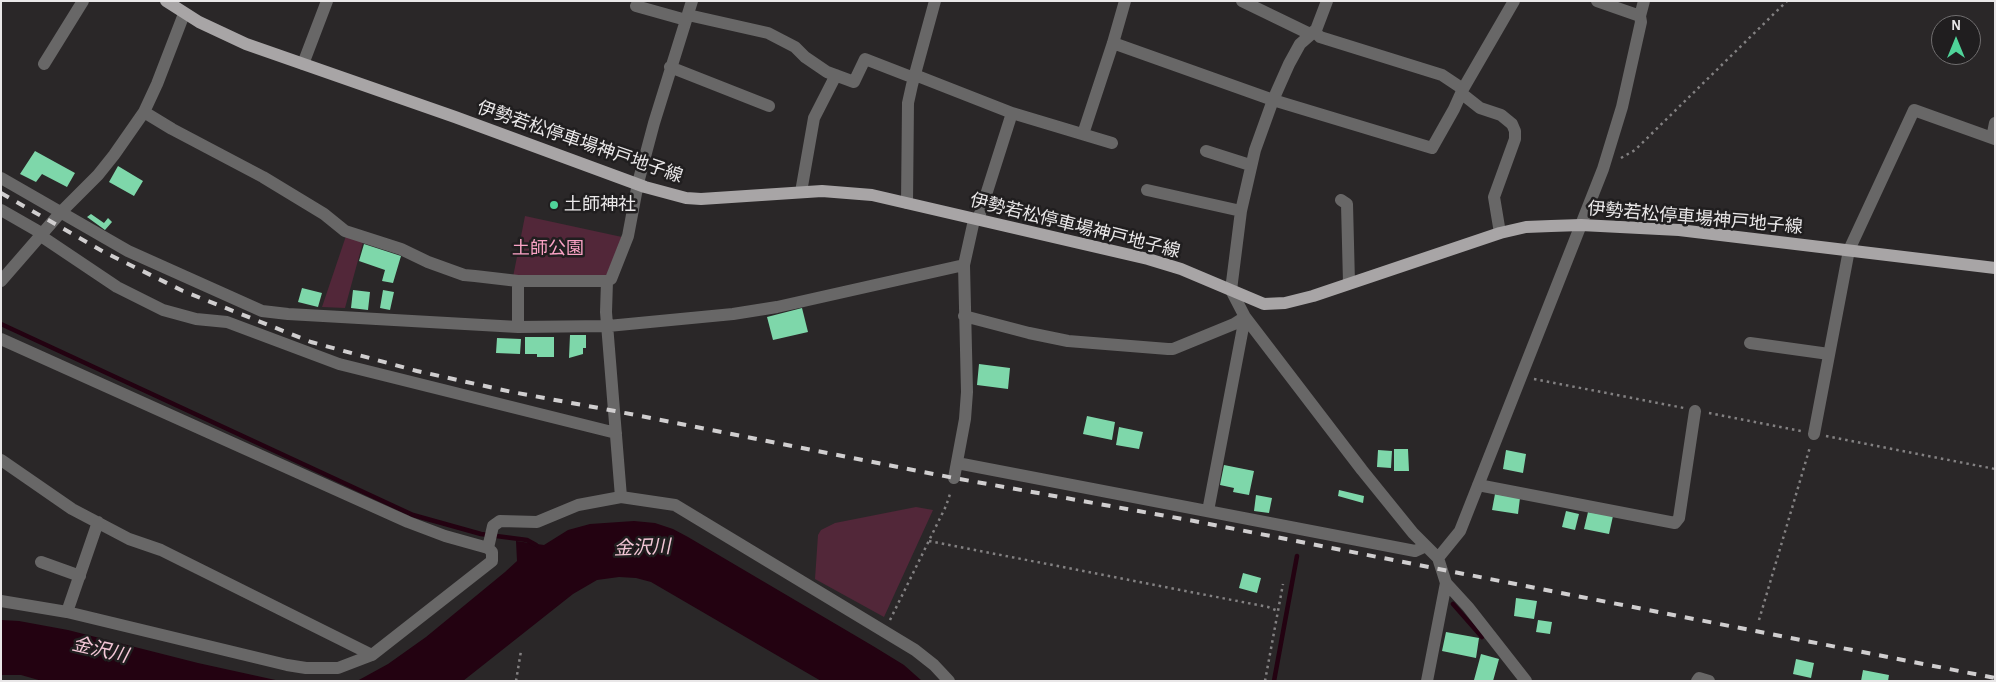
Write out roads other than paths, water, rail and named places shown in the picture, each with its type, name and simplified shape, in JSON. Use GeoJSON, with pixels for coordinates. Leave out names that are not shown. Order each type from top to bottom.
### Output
{"type":"FeatureCollection","features":[{"type":"Feature","properties":{"kind":"main road","name":"伊勢若松停車場神戸地子線"},"geometry":{"type":"LineString","coordinates":[[166,1],[184,14],[246,44],[645,187],[686,198],[701,199],[801,192],[842,192],[872,195],[1148,259],[1181,269],[1264,304],[1285,303],[1500,233],[1526,228],[1581,225],[1680,230],[1849,250],[1993,264]]}},
{"type":"Feature","properties":{"kind":"street"},"geometry":{"type":"LineString","coordinates":[[44,64],[82,1]]}},
{"type":"Feature","properties":{"kind":"street"},"geometry":{"type":"LineString","coordinates":[[303,64],[327,1]]}},
{"type":"Feature","properties":{"kind":"street"},"geometry":{"type":"LineString","coordinates":[[144,112],[263,177],[324,214],[346,231],[401,249],[428,262],[464,274],[518,280],[607,280],[610,279],[628,236],[638,183],[670,67],[692,1]]}},
{"type":"Feature","properties":{"kind":"street"},"geometry":{"type":"LineString","coordinates":[[907,203],[908,103],[935,1]]}},
{"type":"Feature","properties":{"kind":"street"},"geometry":{"type":"LineString","coordinates":[[1083,134],[1125,1]]}},
{"type":"Feature","properties":{"kind":"street"},"geometry":{"type":"LineString","coordinates":[[1242,1],[1320,37],[1442,75],[1480,108],[1501,116],[1512,124],[1515,131],[1514,139],[1494,197],[1500,233]]}},
{"type":"Feature","properties":{"kind":"street"},"geometry":{"type":"LineString","coordinates":[[1328,1],[1320,23],[1300,44],[1273,100],[1250,165],[1241,210],[1231,290],[1245,317],[1401,519],[1438,558],[1446,583],[1468,607],[1526,681]]}},
{"type":"Feature","properties":{"kind":"street"},"geometry":{"type":"LineString","coordinates":[[1113,43],[1273,100],[1432,148],[1462,91],[1514,1]]}},
{"type":"Feature","properties":{"kind":"street"},"geometry":{"type":"LineString","coordinates":[[1597,1],[1640,16]]}},
{"type":"Feature","properties":{"kind":"street"},"geometry":{"type":"LineString","coordinates":[[1438,558],[1460,531],[1602,169],[1622,107],[1644,1]]}},
{"type":"Feature","properties":{"kind":"street"},"geometry":{"type":"LineString","coordinates":[[636,6],[768,33],[795,47],[806,58],[827,72],[854,82],[865,59],[1012,113],[1112,143]]}},
{"type":"Feature","properties":{"kind":"street"},"geometry":{"type":"LineString","coordinates":[[1,281],[61,212],[98,175],[144,112],[184,14]]}},
{"type":"Feature","properties":{"kind":"street"},"geometry":{"type":"LineString","coordinates":[[670,67],[769,106]]}},
{"type":"Feature","properties":{"kind":"street"},"geometry":{"type":"LineString","coordinates":[[801,192],[814,118],[836,75]]}},
{"type":"Feature","properties":{"kind":"street"},"geometry":{"type":"LineString","coordinates":[[1814,434],[1849,250],[1914,110],[1993,139],[1995,123]]}},
{"type":"Feature","properties":{"kind":"street"},"geometry":{"type":"LineString","coordinates":[[954,478],[967,392],[964,265],[976,220],[1012,113]]}},
{"type":"Feature","properties":{"kind":"street"},"geometry":{"type":"LineString","coordinates":[[1206,151],[1250,165]]}},
{"type":"Feature","properties":{"kind":"street"},"geometry":{"type":"LineString","coordinates":[[1,178],[128,251],[262,311],[518,326],[608,326],[733,314],[777,307],[964,265]]}},
{"type":"Feature","properties":{"kind":"street"},"geometry":{"type":"LineString","coordinates":[[1147,190],[1241,210]]}},
{"type":"Feature","properties":{"kind":"street"},"geometry":{"type":"LineString","coordinates":[[1341,200],[1347,204],[1349,283]]}},
{"type":"Feature","properties":{"kind":"street"},"geometry":{"type":"LineString","coordinates":[[1,210],[42,235],[117,287],[164,310],[196,319],[227,322],[339,364],[616,433]]}},
{"type":"Feature","properties":{"kind":"street"},"geometry":{"type":"LineString","coordinates":[[518,280],[518,326]]}},
{"type":"Feature","properties":{"kind":"street"},"geometry":{"type":"LineString","coordinates":[[607,280],[606,312],[621,497]]}},
{"type":"Feature","properties":{"kind":"street"},"geometry":{"type":"LineString","coordinates":[[964,316],[1068,341],[1168,349],[1173,349],[1234,324],[1245,317]]}},
{"type":"Feature","properties":{"kind":"street"},"geometry":{"type":"LineString","coordinates":[[1208,511],[1245,317]]}},
{"type":"Feature","properties":{"kind":"street"},"geometry":{"type":"LineString","coordinates":[[1,338],[408,522],[445,536],[490,539]]}},
{"type":"Feature","properties":{"kind":"street"},"geometry":{"type":"LineString","coordinates":[[1750,343],[1829,354]]}},
{"type":"Feature","properties":{"kind":"street"},"geometry":{"type":"LineString","coordinates":[[1478,485],[1675,523],[1680,518],[1696,411]]}},
{"type":"Feature","properties":{"kind":"street"},"geometry":{"type":"LineString","coordinates":[[1,460],[72,509],[129,539],[161,550],[372,655]]}},
{"type":"Feature","properties":{"kind":"street"},"geometry":{"type":"LineString","coordinates":[[957,463],[1415,551],[1426,546]]}},
{"type":"Feature","properties":{"kind":"street"},"geometry":{"type":"LineString","coordinates":[[1,601],[68,612],[306,668],[338,668],[372,655],[492,561],[490,539],[492,526],[500,521],[538,522],[578,505],[621,497],[675,505],[915,650],[934,665],[948,681]]}},
{"type":"Feature","properties":{"kind":"street"},"geometry":{"type":"LineString","coordinates":[[68,612],[98,522]]}},
{"type":"Feature","properties":{"kind":"street"},"geometry":{"type":"LineString","coordinates":[[41,562],[80,576]]}},
{"type":"Feature","properties":{"kind":"street"},"geometry":{"type":"LineString","coordinates":[[1428,681],[1446,583]]}},
{"type":"Feature","properties":{"kind":"street"},"geometry":{"type":"LineString","coordinates":[[1697,681],[1699,678],[1709,681]]}},
{"type":"Feature","properties":{"kind":"water","name":"金沢川"},"geometry":{"type":"Polygon","coordinates":[[[634,521],[655,523],[673,529],[688,537],[904,665],[922,681],[821,681],[651,582],[636,578],[619,577],[597,580],[573,594],[463,681],[357,681],[388,664],[426,637],[505,572],[517,561],[516,541],[544,545],[568,530],[590,524],[634,521]]]}},
{"type":"Feature","properties":{"kind":"water","name":"金沢川"},"geometry":{"type":"Polygon","coordinates":[[[1,620],[19,621],[68,630],[198,663],[280,681],[42,681],[21,675],[1,675],[1,620]]]}},
{"type":"Feature","properties":{"kind":"waterway"},"geometry":{"type":"LineString","coordinates":[[1,324],[413,515],[481,534],[527,540],[536,545]]}},
{"type":"Feature","properties":{"kind":"waterway"},"geometry":{"type":"LineString","coordinates":[[1274,681],[1297,556]]}},
{"type":"Feature","properties":{"kind":"waterway"},"geometry":{"type":"LineString","coordinates":[[1453,604],[1482,637]]}},
{"type":"Feature","properties":{"kind":"railway"},"geometry":{"type":"LineString","coordinates":[[1,193],[104,252],[183,291],[311,342],[417,371],[512,392],[954,478],[1194,521],[1995,678]]}},
{"type":"Feature","properties":{"kind":"place","name":"土師神社"},"geometry":{"type":"Point","coordinates":[554,205]}},
{"type":"Feature","properties":{"kind":"park label","name":"土師公園"},"geometry":{"type":"Point","coordinates":[548,249]}}]}
